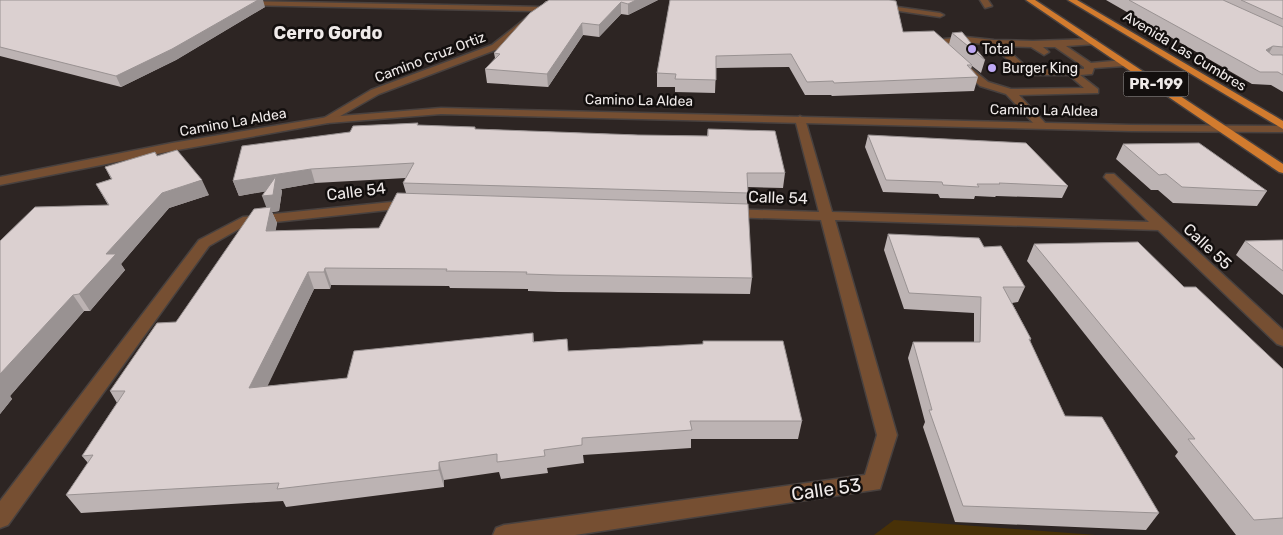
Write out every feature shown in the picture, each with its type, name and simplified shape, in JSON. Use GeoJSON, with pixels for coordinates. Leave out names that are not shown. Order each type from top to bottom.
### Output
{"type":"FeatureCollection","features":[{"type":"Feature","properties":{"kind":"highway","name":"PR-199"},"geometry":{"type":"LineString","coordinates":[[1030,0],[1283,169]]}},
{"type":"Feature","properties":{"kind":"highway","name":"Avenida Las Cumbres"},"geometry":{"type":"LineString","coordinates":[[1072,0],[1283,127]]}},
{"type":"Feature","properties":{"kind":"street","name":"Camino Cruz Ortiz"},"geometry":{"type":"LineString","coordinates":[[328,120],[375,92],[495,47],[543,9],[564,0]]}},
{"type":"Feature","properties":{"kind":"street"},"geometry":{"type":"LineString","coordinates":[[240,3],[426,4],[543,9]]}},
{"type":"Feature","properties":{"kind":"street"},"geometry":{"type":"LineString","coordinates":[[874,6],[940,15]]}},
{"type":"Feature","properties":{"kind":"street"},"geometry":{"type":"LineString","coordinates":[[1060,64],[1094,91],[1010,92],[984,84],[937,43],[952,39],[978,39],[994,43],[1033,44],[1094,42]]}},
{"type":"Feature","properties":{"kind":"street"},"geometry":{"type":"LineString","coordinates":[[994,43],[1028,73],[1089,72],[1089,66]]}},
{"type":"Feature","properties":{"kind":"street"},"geometry":{"type":"LineString","coordinates":[[1033,44],[1044,52]]}},
{"type":"Feature","properties":{"kind":"street"},"geometry":{"type":"LineString","coordinates":[[1057,44],[1089,66],[1124,63]]}},
{"type":"Feature","properties":{"kind":"street"},"geometry":{"type":"LineString","coordinates":[[1010,92],[1041,125]]}},
{"type":"Feature","properties":{"kind":"street","name":"Camino La Aldea"},"geometry":{"type":"LineString","coordinates":[[0,181],[172,147],[328,120],[441,111],[1223,129],[1283,127]]}},
{"type":"Feature","properties":{"kind":"street"},"geometry":{"type":"LineString","coordinates":[[800,119],[827,216]]}},
{"type":"Feature","properties":{"kind":"street","name":"Calle 55"},"geometry":{"type":"LineString","coordinates":[[1110,177],[1283,340]]}},
{"type":"Feature","properties":{"kind":"street","name":"Calle 54"},"geometry":{"type":"LineString","coordinates":[[0,518],[204,243],[243,222],[401,203],[421,204]]}},
{"type":"Feature","properties":{"kind":"street","name":"Calle 54"},"geometry":{"type":"LineString","coordinates":[[718,213],[1160,226]]}},
{"type":"Feature","properties":{"kind":"street","name":"Calle 53"},"geometry":{"type":"LineString","coordinates":[[504,535],[872,483],[887,435],[827,216]]}},
{"type":"Feature","properties":{"kind":"shaded area"},"geometry":{"type":"Polygon","coordinates":[[[894,520],[1096,535],[874,535],[894,520]]]}},
{"type":"Feature","properties":{"kind":"building"},"geometry":{"type":"Polygon","coordinates":[[[0,0],[258,0],[172,49],[116,76],[0,47],[0,0]]]}},
{"type":"Feature","properties":{"kind":"building"},"geometry":{"type":"Polygon","coordinates":[[[549,0],[636,0],[628,4],[621,2],[599,25],[582,23],[547,74],[485,69],[500,54],[494,53],[530,13],[549,0]]]}},
{"type":"Feature","properties":{"kind":"building"},"geometry":{"type":"Polygon","coordinates":[[[670,0],[896,1],[903,32],[934,31],[972,65],[967,65],[978,77],[834,83],[833,81],[807,82],[791,54],[716,56],[716,80],[675,79],[676,74],[657,73],[670,0]]]}},
{"type":"Feature","properties":{"kind":"building"},"geometry":{"type":"Polygon","coordinates":[[[1129,0],[1223,0],[1283,27],[1283,47],[1273,46],[1266,50],[1272,55],[1283,55],[1283,75],[1278,72],[1260,72],[1129,0]]]}},
{"type":"Feature","properties":{"kind":"building"},"geometry":{"type":"Polygon","coordinates":[[[1241,0],[1283,0],[1283,19],[1241,0]]]}},
{"type":"Feature","properties":{"kind":"building"},"geometry":{"type":"Polygon","coordinates":[[[962,32],[985,60],[952,33],[962,32]]]}},
{"type":"Feature","properties":{"kind":"building"},"geometry":{"type":"Polygon","coordinates":[[[418,123],[417,125],[475,127],[475,129],[638,135],[708,136],[708,129],[775,131],[785,173],[747,173],[748,193],[403,183],[414,163],[311,169],[233,181],[242,146],[350,132],[353,126],[418,123]]]}},
{"type":"Feature","properties":{"kind":"building"},"geometry":{"type":"Polygon","coordinates":[[[868,135],[1026,143],[1068,186],[999,183],[977,184],[979,187],[943,185],[942,182],[886,180],[868,135]]]}},
{"type":"Feature","properties":{"kind":"building"},"geometry":{"type":"Polygon","coordinates":[[[1199,143],[1267,191],[1182,187],[1166,174],[1159,175],[1123,144],[1199,143]]]}},
{"type":"Feature","properties":{"kind":"building"},"geometry":{"type":"Polygon","coordinates":[[[177,150],[202,180],[162,193],[106,254],[116,254],[79,294],[73,295],[0,374],[0,241],[35,207],[109,205],[96,184],[112,179],[105,167],[155,152],[157,156],[177,150]]]}},
{"type":"Feature","properties":{"kind":"building"},"geometry":{"type":"Polygon","coordinates":[[[276,176],[273,195],[262,196],[276,176]]]}},
{"type":"Feature","properties":{"kind":"building"},"geometry":{"type":"Polygon","coordinates":[[[397,193],[748,204],[752,278],[556,275],[526,274],[527,272],[446,271],[447,269],[325,268],[324,272],[308,272],[249,388],[347,378],[354,351],[533,333],[533,342],[567,339],[568,351],[703,344],[703,341],[783,341],[802,421],[690,421],[692,430],[582,438],[582,445],[544,450],[545,456],[497,462],[497,454],[439,462],[439,470],[277,489],[279,483],[66,495],[93,455],[82,456],[125,391],[110,391],[157,323],[176,322],[254,209],[271,207],[266,231],[379,228],[397,193]]]}},
{"type":"Feature","properties":{"kind":"building"},"geometry":{"type":"Polygon","coordinates":[[[888,234],[979,238],[984,247],[1001,246],[1025,287],[1003,287],[1031,339],[1029,339],[1065,416],[1102,417],[1159,513],[963,506],[929,410],[932,410],[913,342],[980,342],[981,297],[909,293],[888,234]]]}},
{"type":"Feature","properties":{"kind":"building"},"geometry":{"type":"Polygon","coordinates":[[[1283,240],[1283,271],[1245,241],[1283,240]]]}},
{"type":"Feature","properties":{"kind":"building"},"geometry":{"type":"Polygon","coordinates":[[[1138,242],[1184,287],[1196,287],[1283,369],[1283,518],[1254,520],[1188,439],[1195,439],[1034,244],[1138,242]]]}},
{"type":"Feature","properties":{"kind":"place","name":"Total"},"geometry":{"type":"Point","coordinates":[972,49]}},
{"type":"Feature","properties":{"kind":"place","name":"Burger King"},"geometry":{"type":"Point","coordinates":[992,68]}},
{"type":"Feature","properties":{"kind":"district","name":"Cerro Gordo"},"geometry":{"type":"Point","coordinates":[328,33]}}]}
